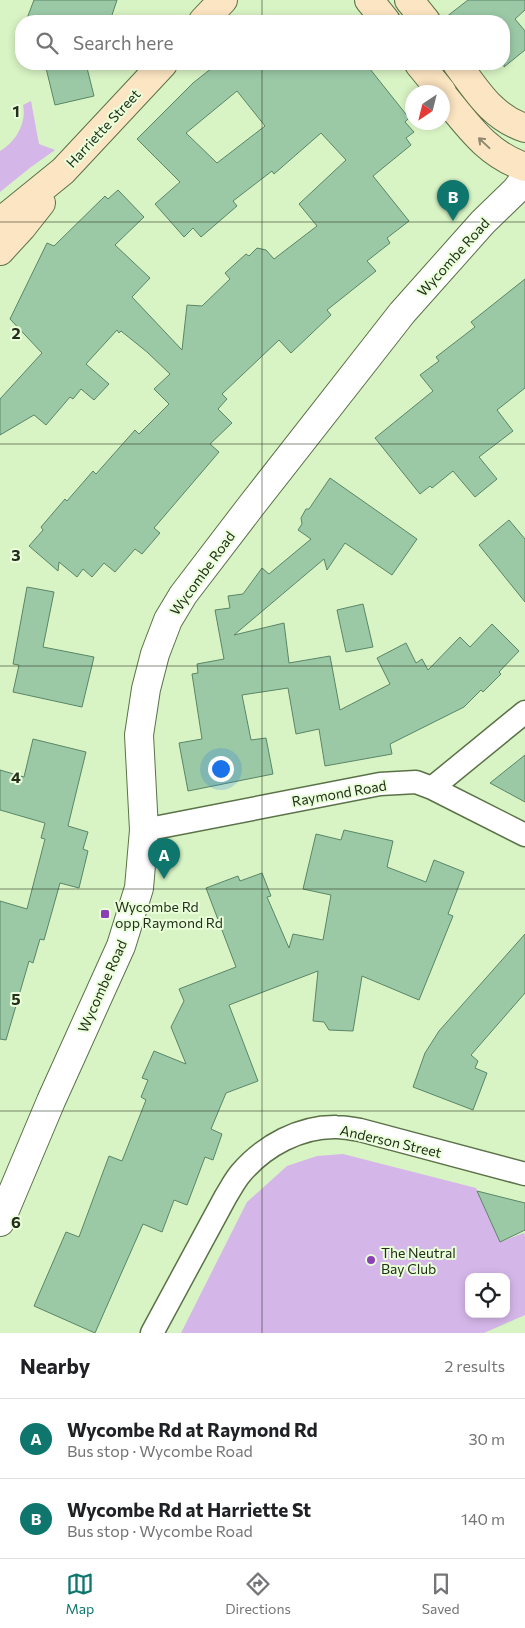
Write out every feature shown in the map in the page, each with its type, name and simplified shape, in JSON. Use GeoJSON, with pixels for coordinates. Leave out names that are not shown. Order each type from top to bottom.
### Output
{"type":"FeatureCollection","features":[{"type":"Feature","properties":{"kind":"main road"},"geometry":{"type":"LineString","coordinates":[[209,15],[223,0]]}},
{"type":"Feature","properties":{"kind":"main road"},"geometry":{"type":"LineString","coordinates":[[369,0],[381,15]]}},
{"type":"Feature","properties":{"kind":"main road"},"geometry":{"type":"LineString","coordinates":[[409,0],[421,15]]}},
{"type":"Feature","properties":{"kind":"main road","name":"Harriette Street"},"geometry":{"type":"LineString","coordinates":[[0,251],[32,215],[63,171],[157,70]]}},
{"type":"Feature","properties":{"kind":"main road"},"geometry":{"type":"LineString","coordinates":[[424,70],[436,85]]}},
{"type":"Feature","properties":{"kind":"main road"},"geometry":{"type":"LineString","coordinates":[[462,70],[498,116],[525,128]]}},
{"type":"Feature","properties":{"kind":"main road"},"geometry":{"type":"LineString","coordinates":[[450,103],[476,136],[490,149],[510,162],[525,167]]}},
{"type":"Feature","properties":{"kind":"main road","name":"Harriette Street"},"geometry":{"type":"LineString","coordinates":[[0,222],[63,171]]}},
{"type":"Feature","properties":{"kind":"street","name":"Wycombe Road"},"geometry":{"type":"LineString","coordinates":[[0,1222],[50,1101],[121,946],[139,888],[144,830],[139,735],[146,689],[155,654],[168,620],[183,595],[227,537],[402,314],[483,222],[516,190],[525,178]]}},
{"type":"Feature","properties":{"kind":"street"},"geometry":{"type":"LineString","coordinates":[[432,788],[525,712]]}},
{"type":"Feature","properties":{"kind":"street","name":"Raymond Road"},"geometry":{"type":"LineString","coordinates":[[144,830],[380,784],[416,782],[525,834]]}},
{"type":"Feature","properties":{"kind":"street","name":"Anderson Street"},"geometry":{"type":"LineString","coordinates":[[152,1333],[226,1196],[240,1174],[257,1156],[300,1132],[316,1128],[338,1127],[360,1130],[525,1174]]}},
{"type":"Feature","properties":{"kind":"shaded area"},"geometry":{"type":"Polygon","coordinates":[[[31,101],[39,144],[55,150],[0,192],[0,151],[11,142],[19,131],[22,125],[23,105],[31,101]]]}},
{"type":"Feature","properties":{"kind":"shaded area","name":"The Neutral Bay Club"},"geometry":{"type":"Polygon","coordinates":[[[343,1154],[476,1188],[500,1242],[524,1233],[525,1235],[525,1315],[484,1333],[181,1333],[247,1202],[287,1166],[317,1156],[343,1154]]]}},
{"type":"Feature","properties":{"kind":"building"},"geometry":{"type":"Polygon","coordinates":[[[34,0],[117,0],[112,15],[28,15],[34,0]]]}},
{"type":"Feature","properties":{"kind":"building"},"geometry":{"type":"Polygon","coordinates":[[[468,0],[525,0],[525,10],[515,19],[525,31],[525,50],[510,62],[510,15],[449,15],[468,0]]]}},
{"type":"Feature","properties":{"kind":"building"},"geometry":{"type":"Polygon","coordinates":[[[46,70],[88,70],[94,96],[55,105],[46,70]]]}},
{"type":"Feature","properties":{"kind":"building"},"geometry":{"type":"Polygon","coordinates":[[[209,70],[371,70],[405,113],[405,130],[412,130],[414,132],[406,138],[411,145],[373,176],[409,221],[387,238],[390,243],[367,261],[376,271],[327,310],[331,315],[291,353],[279,340],[222,394],[227,399],[218,409],[232,423],[210,444],[219,452],[154,528],[160,533],[142,554],[135,549],[115,572],[104,563],[92,577],[83,569],[77,577],[59,562],[58,571],[29,546],[43,530],[41,527],[65,499],[67,501],[93,471],[96,474],[135,430],[139,434],[169,404],[154,389],[170,374],[147,352],[121,331],[119,333],[117,330],[86,364],[109,384],[94,400],[81,389],[73,399],[70,397],[46,425],[34,415],[0,435],[0,399],[42,353],[10,319],[47,243],[54,246],[105,196],[108,199],[118,190],[144,217],[115,245],[150,278],[132,297],[182,350],[187,305],[202,306],[230,279],[225,273],[246,254],[249,256],[257,248],[266,250],[274,259],[317,226],[299,204],[346,160],[321,133],[274,174],[272,171],[233,201],[237,206],[201,237],[193,228],[184,237],[155,204],[180,182],[137,139],[193,83],[209,70]],[[237,91],[186,133],[217,163],[265,126],[237,91]]]}},
{"type":"Feature","properties":{"kind":"building"},"geometry":{"type":"Polygon","coordinates":[[[525,279],[525,388],[497,410],[513,431],[479,457],[497,479],[475,497],[453,471],[432,488],[430,486],[420,494],[375,438],[433,391],[420,375],[439,361],[436,357],[475,327],[471,322],[525,279]]]}},
{"type":"Feature","properties":{"kind":"building"},"geometry":{"type":"Polygon","coordinates":[[[330,478],[417,539],[392,575],[345,543],[327,570],[324,559],[234,635],[284,623],[289,663],[330,656],[340,710],[390,684],[377,658],[406,643],[416,663],[422,659],[428,670],[460,637],[470,647],[492,624],[519,651],[499,672],[501,674],[483,692],[481,690],[464,707],[390,744],[392,754],[325,766],[319,729],[296,734],[288,688],[242,695],[251,740],[266,738],[273,774],[188,791],[179,743],[202,739],[192,674],[198,673],[197,664],[224,659],[215,610],[230,608],[228,596],[243,594],[262,568],[269,574],[311,539],[298,530],[302,524],[301,518],[330,478]]]}},
{"type":"Feature","properties":{"kind":"building"},"geometry":{"type":"Polygon","coordinates":[[[509,520],[525,539],[525,602],[479,545],[509,520]]]}},
{"type":"Feature","properties":{"kind":"building"},"geometry":{"type":"Polygon","coordinates":[[[27,587],[54,592],[43,647],[94,657],[82,707],[13,692],[19,665],[13,664],[27,587]]]}},
{"type":"Feature","properties":{"kind":"building"},"geometry":{"type":"Polygon","coordinates":[[[363,604],[373,647],[346,652],[337,610],[363,604]]]}},
{"type":"Feature","properties":{"kind":"building"},"geometry":{"type":"Polygon","coordinates":[[[33,739],[86,752],[68,826],[88,832],[83,849],[88,851],[79,888],[60,883],[44,940],[40,939],[33,963],[29,961],[6,1040],[0,1039],[0,901],[27,909],[45,839],[41,838],[45,823],[0,810],[0,770],[24,777],[33,739]]]}},
{"type":"Feature","properties":{"kind":"building"},"geometry":{"type":"Polygon","coordinates":[[[525,755],[525,802],[490,783],[525,755]]]}},
{"type":"Feature","properties":{"kind":"building"},"geometry":{"type":"Polygon","coordinates":[[[344,830],[393,841],[387,867],[426,882],[434,860],[464,872],[448,914],[453,916],[419,1000],[362,976],[353,1031],[329,1030],[324,1022],[313,1021],[318,971],[229,1005],[258,1081],[226,1093],[211,1129],[222,1134],[213,1160],[205,1157],[187,1205],[174,1200],[162,1232],[143,1224],[95,1333],[34,1306],[66,1232],[79,1237],[109,1156],[122,1161],[146,1100],[141,1097],[148,1080],[142,1078],[154,1051],[186,1064],[171,1027],[184,1001],[179,989],[236,967],[206,888],[238,876],[240,881],[262,873],[271,896],[267,897],[289,948],[293,934],[323,940],[331,895],[303,889],[316,834],[341,840],[344,830]]]}},
{"type":"Feature","properties":{"kind":"building"},"geometry":{"type":"Polygon","coordinates":[[[525,934],[525,993],[471,1055],[478,1061],[475,1068],[487,1073],[473,1110],[413,1087],[425,1053],[439,1031],[525,934]]]}},
{"type":"Feature","properties":{"kind":"building"},"geometry":{"type":"Polygon","coordinates":[[[477,1191],[525,1203],[525,1230],[500,1242],[477,1191]]]}},
{"type":"Feature","properties":{"kind":"place","name":"Wycombe Rd at Harriette St"},"geometry":{"type":"Point","coordinates":[453,221]}},
{"type":"Feature","properties":{"kind":"place","name":"Wycombe Rd at Raymond Rd"},"geometry":{"type":"Point","coordinates":[164,879]}},
{"type":"Feature","properties":{"kind":"place","name":"Wycombe Rd opp Raymond Rd"},"geometry":{"type":"Point","coordinates":[105,914]}},
{"type":"Feature","properties":{"kind":"place","name":"The Neutral Bay Club"},"geometry":{"type":"Point","coordinates":[371,1260]}}]}
